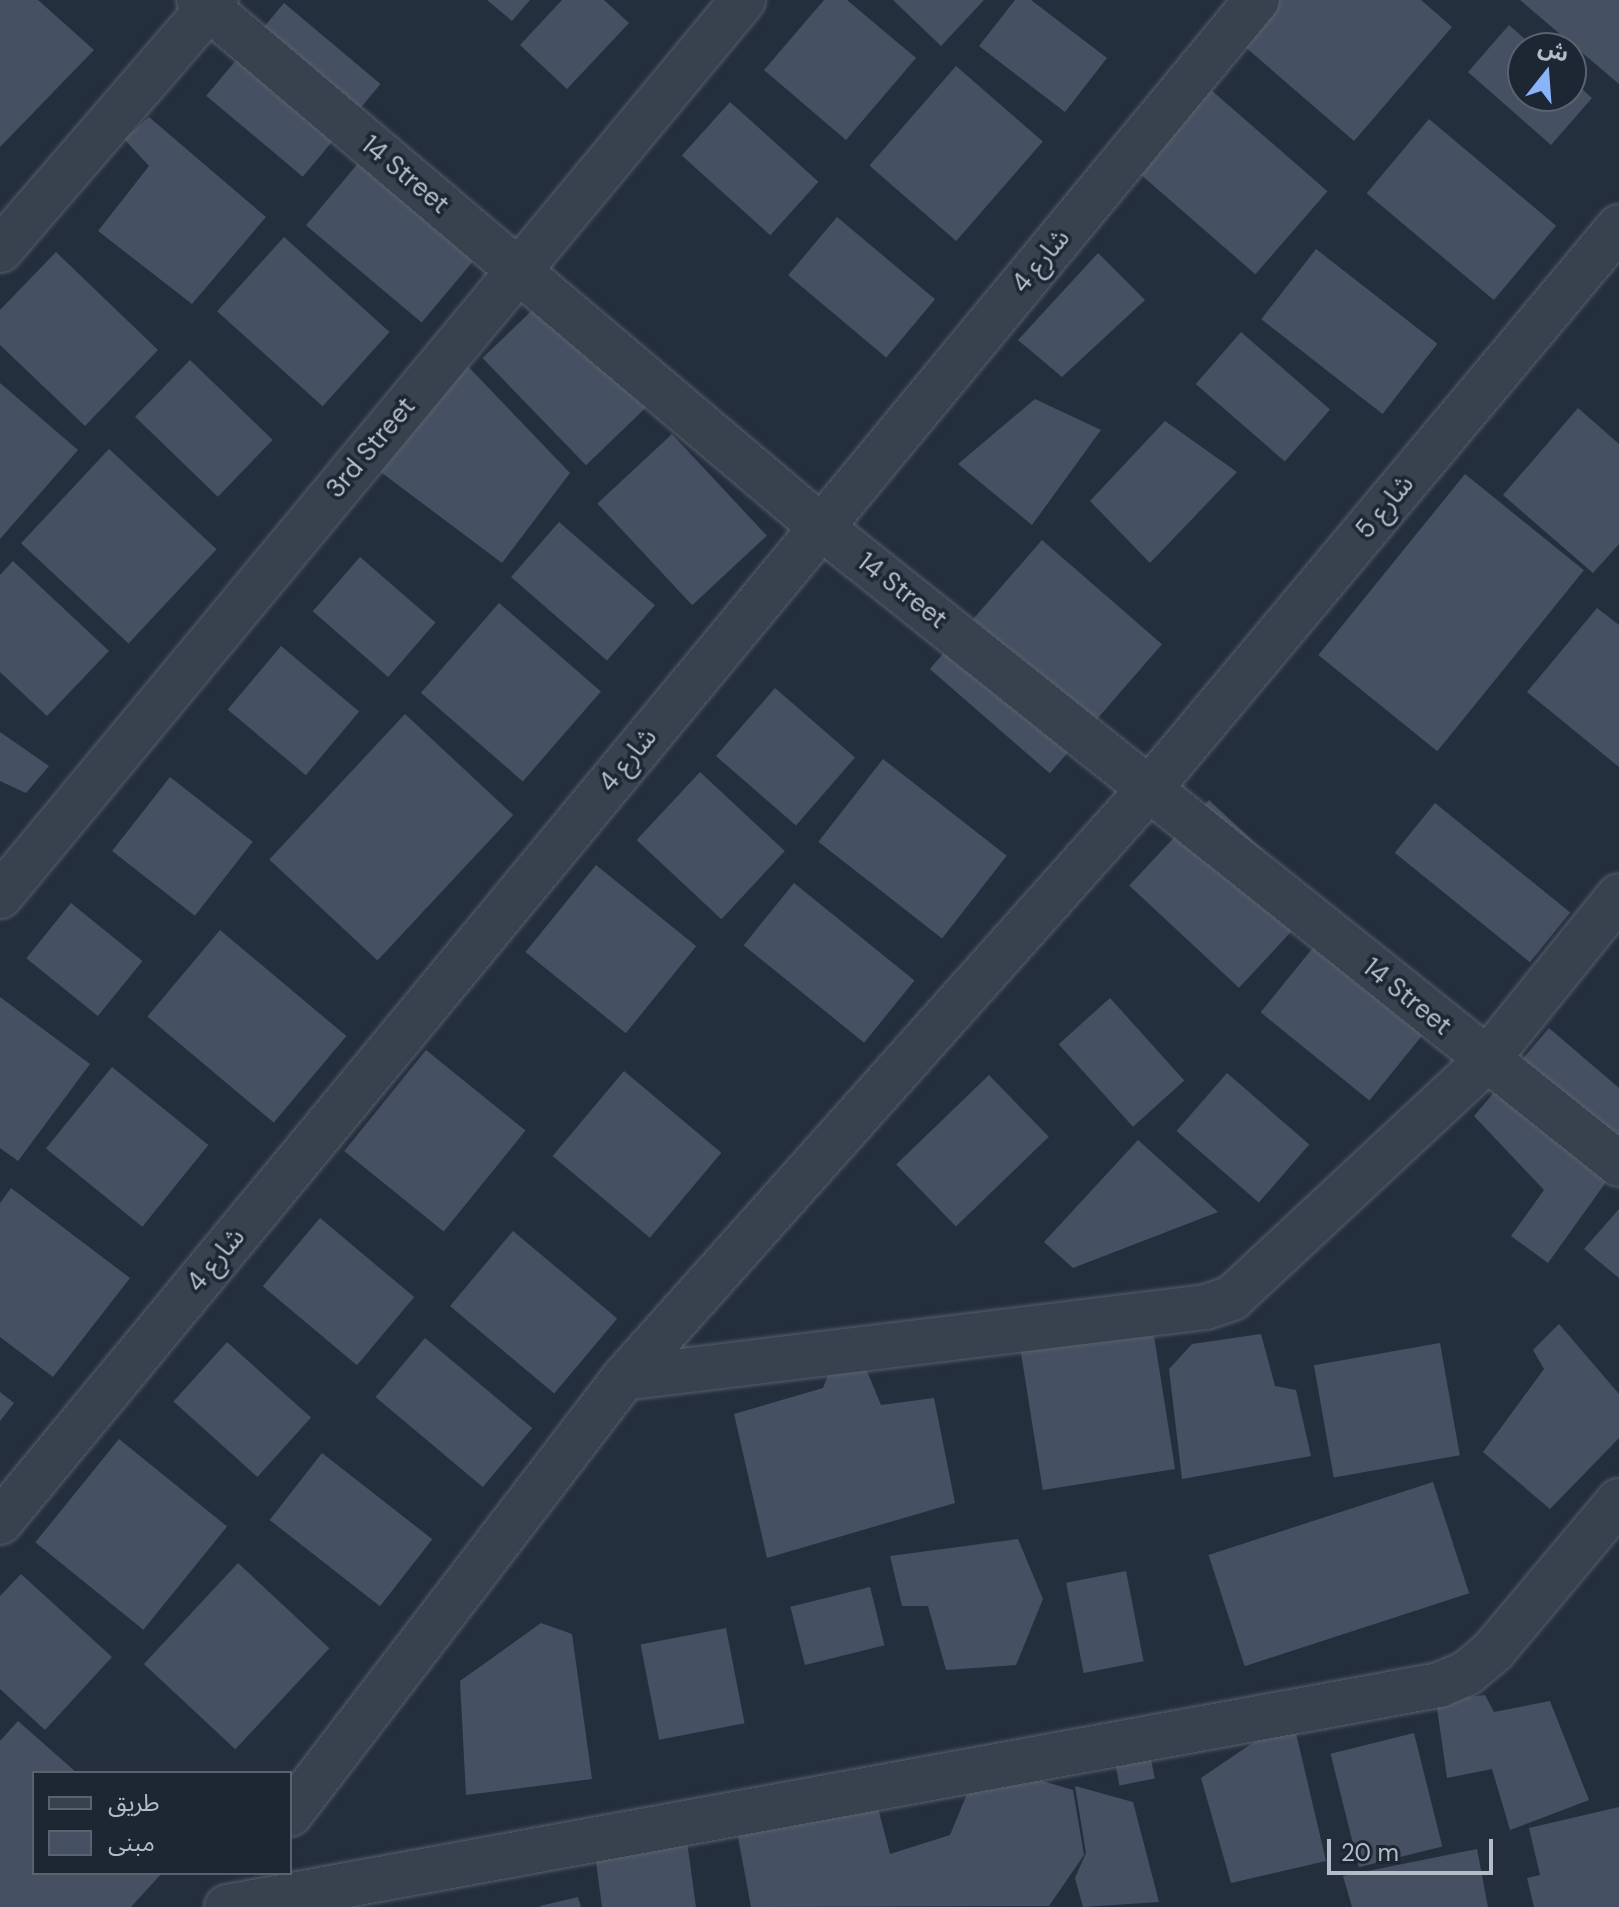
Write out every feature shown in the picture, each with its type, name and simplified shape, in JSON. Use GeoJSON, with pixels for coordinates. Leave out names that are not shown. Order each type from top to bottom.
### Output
{"type":"FeatureCollection","features":[{"type":"Feature","properties":{"kind":"street","name":"3rd Street"},"geometry":{"type":"LineString","coordinates":[[0,896],[743,0]]}},
{"type":"Feature","properties":{"kind":"street","name":"شارع 4"},"geometry":{"type":"LineString","coordinates":[[0,1522],[1257,0]]}},
{"type":"Feature","properties":{"kind":"street","name":"14 Street"},"geometry":{"type":"LineString","coordinates":[[208,3],[821,527],[1151,787],[1485,1062],[1619,1164]]}},
{"type":"Feature","properties":{"kind":"street"},"geometry":{"type":"LineString","coordinates":[[0,250],[208,3]]}},
{"type":"Feature","properties":{"kind":"street","name":"شارع 5"},"geometry":{"type":"LineString","coordinates":[[292,1811],[624,1378],[1151,787],[1619,227]]}},
{"type":"Feature","properties":{"kind":"street"},"geometry":{"type":"LineString","coordinates":[[624,1378],[1206,1307],[1232,1298],[1485,1062],[1619,896]]}},
{"type":"Feature","properties":{"kind":"street"},"geometry":{"type":"LineString","coordinates":[[227,1907],[1439,1685],[1467,1673],[1493,1651],[1619,1501]]}},
{"type":"Feature","properties":{"kind":"street"},"geometry":{"type":"LineString","coordinates":[[219,1907],[243,1875]]}},
{"type":"Feature","properties":{"kind":"building"},"geometry":{"type":"Polygon","coordinates":[[[0,0],[38,0],[94,50],[0,147],[0,0]]]}},
{"type":"Feature","properties":{"kind":"building"},"geometry":{"type":"Polygon","coordinates":[[[487,0],[530,0],[512,21],[487,0]]]}},
{"type":"Feature","properties":{"kind":"building"},"geometry":{"type":"Polygon","coordinates":[[[562,0],[604,0],[629,23],[567,89],[520,45],[562,0]]]}},
{"type":"Feature","properties":{"kind":"building"},"geometry":{"type":"Polygon","coordinates":[[[824,0],[847,0],[916,58],[846,140],[764,70],[824,0]]]}},
{"type":"Feature","properties":{"kind":"building"},"geometry":{"type":"Polygon","coordinates":[[[893,0],[984,0],[941,46],[893,0]]]}},
{"type":"Feature","properties":{"kind":"building"},"geometry":{"type":"Polygon","coordinates":[[[1015,0],[1031,0],[1107,58],[1065,112],[979,46],[1015,0]]]}},
{"type":"Feature","properties":{"kind":"building"},"geometry":{"type":"Polygon","coordinates":[[[1268,0],[1421,0],[1452,27],[1354,141],[1236,39],[1268,0]]]}},
{"type":"Feature","properties":{"kind":"building"},"geometry":{"type":"Polygon","coordinates":[[[1520,0],[1619,0],[1619,84],[1587,57],[1587,32],[1558,32],[1520,0]]]}},
{"type":"Feature","properties":{"kind":"building"},"geometry":{"type":"Polygon","coordinates":[[[284,3],[381,84],[303,177],[206,96],[284,3]]]}},
{"type":"Feature","properties":{"kind":"building"},"geometry":{"type":"Polygon","coordinates":[[[1509,25],[1517,32],[1507,32],[1507,106],[1468,72],[1509,25]]]}},
{"type":"Feature","properties":{"kind":"building"},"geometry":{"type":"Polygon","coordinates":[[[956,66],[1043,141],[956,241],[869,166],[956,66]]]}},
{"type":"Feature","properties":{"kind":"building"},"geometry":{"type":"Polygon","coordinates":[[[1203,83],[1328,191],[1255,274],[1131,166],[1203,83]]]}},
{"type":"Feature","properties":{"kind":"building"},"geometry":{"type":"Polygon","coordinates":[[[730,102],[818,182],[770,235],[682,156],[730,102]]]}},
{"type":"Feature","properties":{"kind":"building"},"geometry":{"type":"Polygon","coordinates":[[[1513,112],[1580,112],[1551,145],[1513,112]]]}},
{"type":"Feature","properties":{"kind":"building"},"geometry":{"type":"Polygon","coordinates":[[[149,117],[266,217],[192,304],[98,231],[149,166],[124,139],[149,117]]]}},
{"type":"Feature","properties":{"kind":"building"},"geometry":{"type":"Polygon","coordinates":[[[1429,119],[1556,226],[1494,300],[1367,193],[1429,119]]]}},
{"type":"Feature","properties":{"kind":"building"},"geometry":{"type":"Polygon","coordinates":[[[360,161],[476,258],[422,322],[306,225],[360,161]]]}},
{"type":"Feature","properties":{"kind":"building"},"geometry":{"type":"Polygon","coordinates":[[[837,217],[935,299],[886,357],[788,275],[837,217]]]}},
{"type":"Feature","properties":{"kind":"building"},"geometry":{"type":"Polygon","coordinates":[[[284,237],[390,332],[323,406],[217,311],[284,237]]]}},
{"type":"Feature","properties":{"kind":"building"},"geometry":{"type":"Polygon","coordinates":[[[1316,249],[1437,344],[1383,414],[1261,319],[1316,249]]]}},
{"type":"Feature","properties":{"kind":"building"},"geometry":{"type":"Polygon","coordinates":[[[56,252],[158,350],[85,426],[0,345],[0,310],[56,252]]]}},
{"type":"Feature","properties":{"kind":"building"},"geometry":{"type":"Polygon","coordinates":[[[1098,253],[1145,300],[1062,377],[1018,340],[1098,253]]]}},
{"type":"Feature","properties":{"kind":"building"},"geometry":{"type":"Polygon","coordinates":[[[553,290],[657,397],[586,465],[483,358],[553,290]]]}},
{"type":"Feature","properties":{"kind":"building"},"geometry":{"type":"Polygon","coordinates":[[[1241,332],[1330,409],[1285,461],[1196,384],[1241,332]]]}},
{"type":"Feature","properties":{"kind":"building"},"geometry":{"type":"Polygon","coordinates":[[[458,356],[570,473],[502,563],[370,464],[458,356]]]}},
{"type":"Feature","properties":{"kind":"building"},"geometry":{"type":"Polygon","coordinates":[[[190,360],[273,440],[218,497],[135,417],[190,360]]]}},
{"type":"Feature","properties":{"kind":"building"},"geometry":{"type":"Polygon","coordinates":[[[0,383],[78,450],[0,539],[0,383]]]}},
{"type":"Feature","properties":{"kind":"building"},"geometry":{"type":"Polygon","coordinates":[[[1035,399],[1101,430],[1032,525],[958,464],[1035,399]]]}},
{"type":"Feature","properties":{"kind":"building"},"geometry":{"type":"Polygon","coordinates":[[[1578,408],[1619,444],[1619,544],[1593,573],[1503,495],[1578,408]]]}},
{"type":"Feature","properties":{"kind":"building"},"geometry":{"type":"Polygon","coordinates":[[[1165,421],[1237,472],[1150,563],[1090,501],[1165,421]]]}},
{"type":"Feature","properties":{"kind":"building"},"geometry":{"type":"Polygon","coordinates":[[[672,434],[767,536],[692,605],[597,504],[672,434]]]}},
{"type":"Feature","properties":{"kind":"building"},"geometry":{"type":"Polygon","coordinates":[[[109,449],[217,549],[129,644],[21,543],[109,449]]]}},
{"type":"Feature","properties":{"kind":"building"},"geometry":{"type":"Polygon","coordinates":[[[1465,474],[1584,570],[1437,751],[1318,655],[1465,474]]]}},
{"type":"Feature","properties":{"kind":"building"},"geometry":{"type":"Polygon","coordinates":[[[559,522],[655,605],[607,660],[511,577],[559,522]]]}},
{"type":"Feature","properties":{"kind":"building"},"geometry":{"type":"Polygon","coordinates":[[[1042,540],[1162,644],[1050,773],[930,669],[1042,540]]]}},
{"type":"Feature","properties":{"kind":"building"},"geometry":{"type":"Polygon","coordinates":[[[360,557],[435,623],[388,677],[313,611],[360,557]]]}},
{"type":"Feature","properties":{"kind":"building"},"geometry":{"type":"Polygon","coordinates":[[[13,561],[109,651],[47,716],[0,672],[0,575],[13,561]]]}},
{"type":"Feature","properties":{"kind":"building"},"geometry":{"type":"Polygon","coordinates":[[[499,603],[601,692],[523,781],[421,693],[499,603]]]}},
{"type":"Feature","properties":{"kind":"building"},"geometry":{"type":"Polygon","coordinates":[[[1597,608],[1619,625],[1619,767],[1527,692],[1597,608]]]}},
{"type":"Feature","properties":{"kind":"building"},"geometry":{"type":"Polygon","coordinates":[[[281,646],[359,712],[306,775],[228,710],[281,646]]]}},
{"type":"Feature","properties":{"kind":"building"},"geometry":{"type":"Polygon","coordinates":[[[775,688],[855,758],[796,825],[716,756],[775,688]]]}},
{"type":"Feature","properties":{"kind":"building"},"geometry":{"type":"Polygon","coordinates":[[[405,714],[513,815],[378,960],[269,860],[405,714]]]}},
{"type":"Feature","properties":{"kind":"building"},"geometry":{"type":"Polygon","coordinates":[[[0,732],[49,766],[26,793],[0,781],[0,732]]]}},
{"type":"Feature","properties":{"kind":"building"},"geometry":{"type":"Polygon","coordinates":[[[883,759],[1007,856],[942,938],[818,842],[883,759]]]}},
{"type":"Feature","properties":{"kind":"building"},"geometry":{"type":"Polygon","coordinates":[[[700,772],[785,851],[721,919],[637,840],[700,772]]]}},
{"type":"Feature","properties":{"kind":"building"},"geometry":{"type":"Polygon","coordinates":[[[170,777],[253,842],[195,916],[112,851],[170,777]]]}},
{"type":"Feature","properties":{"kind":"building"},"geometry":{"type":"Polygon","coordinates":[[[1209,800],[1319,902],[1239,988],[1129,886],[1209,800]]]}},
{"type":"Feature","properties":{"kind":"building"},"geometry":{"type":"Polygon","coordinates":[[[1435,803],[1570,913],[1530,962],[1395,853],[1435,803]]]}},
{"type":"Feature","properties":{"kind":"building"},"geometry":{"type":"Polygon","coordinates":[[[596,865],[696,946],[626,1033],[526,952],[596,865]]]}},
{"type":"Feature","properties":{"kind":"building"},"geometry":{"type":"Polygon","coordinates":[[[794,883],[914,981],[864,1043],[744,945],[794,883]]]}},
{"type":"Feature","properties":{"kind":"building"},"geometry":{"type":"Polygon","coordinates":[[[71,903],[142,961],[98,1016],[26,958],[71,903]]]}},
{"type":"Feature","properties":{"kind":"building"},"geometry":{"type":"Polygon","coordinates":[[[1333,923],[1442,1011],[1369,1100],[1261,1012],[1333,923]]]}},
{"type":"Feature","properties":{"kind":"building"},"geometry":{"type":"Polygon","coordinates":[[[220,930],[346,1036],[274,1123],[147,1017],[220,930]]]}},
{"type":"Feature","properties":{"kind":"building"},"geometry":{"type":"Polygon","coordinates":[[[0,997],[90,1064],[18,1161],[0,1148],[0,997]]]}},
{"type":"Feature","properties":{"kind":"building"},"geometry":{"type":"Polygon","coordinates":[[[1110,998],[1184,1080],[1133,1127],[1059,1044],[1110,998]]]}},
{"type":"Feature","properties":{"kind":"building"},"geometry":{"type":"Polygon","coordinates":[[[1549,1028],[1619,1088],[1619,1164],[1548,1263],[1511,1236],[1544,1190],[1474,1116],[1549,1028]]]}},
{"type":"Feature","properties":{"kind":"building"},"geometry":{"type":"Polygon","coordinates":[[[426,1050],[525,1131],[444,1232],[344,1151],[426,1050]]]}},
{"type":"Feature","properties":{"kind":"building"},"geometry":{"type":"Polygon","coordinates":[[[112,1067],[208,1145],[142,1227],[46,1149],[112,1067]]]}},
{"type":"Feature","properties":{"kind":"building"},"geometry":{"type":"Polygon","coordinates":[[[624,1071],[721,1153],[650,1238],[553,1156],[624,1071]]]}},
{"type":"Feature","properties":{"kind":"building"},"geometry":{"type":"Polygon","coordinates":[[[1227,1073],[1309,1145],[1259,1203],[1176,1131],[1227,1073]]]}},
{"type":"Feature","properties":{"kind":"building"},"geometry":{"type":"Polygon","coordinates":[[[989,1075],[1049,1137],[956,1226],[896,1165],[989,1075]]]}},
{"type":"Feature","properties":{"kind":"building"},"geometry":{"type":"Polygon","coordinates":[[[1138,1140],[1218,1212],[1073,1268],[1044,1242],[1138,1140]]]}},
{"type":"Feature","properties":{"kind":"building"},"geometry":{"type":"Polygon","coordinates":[[[11,1188],[130,1278],[53,1377],[0,1337],[0,1203],[11,1188]]]}},
{"type":"Feature","properties":{"kind":"building"},"geometry":{"type":"Polygon","coordinates":[[[1619,1209],[1619,1278],[1584,1249],[1619,1209]]]}},
{"type":"Feature","properties":{"kind":"building"},"geometry":{"type":"Polygon","coordinates":[[[320,1218],[414,1297],[357,1365],[263,1286],[320,1218]]]}},
{"type":"Feature","properties":{"kind":"building"},"geometry":{"type":"Polygon","coordinates":[[[513,1231],[617,1318],[554,1393],[450,1306],[513,1231]]]}},
{"type":"Feature","properties":{"kind":"building"},"geometry":{"type":"Polygon","coordinates":[[[1151,1317],[1175,1469],[1043,1490],[1019,1338],[1151,1317]]]}},
{"type":"Feature","properties":{"kind":"building"},"geometry":{"type":"Polygon","coordinates":[[[1559,1324],[1619,1394],[1619,1438],[1550,1509],[1483,1452],[1544,1369],[1533,1350],[1559,1324]]]}},
{"type":"Feature","properties":{"kind":"building"},"geometry":{"type":"Polygon","coordinates":[[[1261,1334],[1275,1386],[1296,1390],[1311,1456],[1182,1479],[1169,1369],[1192,1344],[1261,1334]]]}},
{"type":"Feature","properties":{"kind":"building"},"geometry":{"type":"Polygon","coordinates":[[[425,1338],[532,1428],[483,1487],[376,1397],[425,1338]]]}},
{"type":"Feature","properties":{"kind":"building"},"geometry":{"type":"Polygon","coordinates":[[[227,1342],[311,1418],[257,1477],[173,1401],[227,1342]]]}},
{"type":"Feature","properties":{"kind":"building"},"geometry":{"type":"Polygon","coordinates":[[[1440,1343],[1460,1455],[1334,1477],[1314,1365],[1440,1343]]]}},
{"type":"Feature","properties":{"kind":"building"},"geometry":{"type":"Polygon","coordinates":[[[859,1352],[881,1405],[934,1398],[955,1503],[767,1558],[734,1414],[823,1388],[835,1357],[859,1352]]]}},
{"type":"Feature","properties":{"kind":"building"},"geometry":{"type":"Polygon","coordinates":[[[0,1392],[14,1403],[0,1421],[0,1392]]]}},
{"type":"Feature","properties":{"kind":"building"},"geometry":{"type":"Polygon","coordinates":[[[119,1439],[227,1526],[143,1630],[35,1542],[119,1439]]]}},
{"type":"Feature","properties":{"kind":"building"},"geometry":{"type":"Polygon","coordinates":[[[322,1453],[432,1539],[380,1606],[270,1520],[322,1453]]]}},
{"type":"Feature","properties":{"kind":"building"},"geometry":{"type":"Polygon","coordinates":[[[1433,1482],[1469,1593],[1245,1666],[1209,1555],[1433,1482]]]}},
{"type":"Feature","properties":{"kind":"building"},"geometry":{"type":"Polygon","coordinates":[[[1018,1539],[1043,1599],[1016,1665],[946,1670],[928,1606],[902,1606],[890,1556],[1018,1539]]]}},
{"type":"Feature","properties":{"kind":"building"},"geometry":{"type":"Polygon","coordinates":[[[238,1563],[329,1648],[235,1749],[144,1664],[238,1563]]]}},
{"type":"Feature","properties":{"kind":"building"},"geometry":{"type":"Polygon","coordinates":[[[1126,1571],[1144,1661],[1084,1673],[1066,1583],[1126,1571]]]}},
{"type":"Feature","properties":{"kind":"building"},"geometry":{"type":"Polygon","coordinates":[[[21,1574],[112,1657],[45,1730],[0,1689],[0,1596],[21,1574]]]}},
{"type":"Feature","properties":{"kind":"building"},"geometry":{"type":"Polygon","coordinates":[[[870,1587],[885,1645],[805,1665],[790,1607],[870,1587]]]}},
{"type":"Feature","properties":{"kind":"building"},"geometry":{"type":"Polygon","coordinates":[[[541,1623],[572,1634],[592,1779],[466,1795],[460,1681],[541,1623]]]}},
{"type":"Feature","properties":{"kind":"building"},"geometry":{"type":"Polygon","coordinates":[[[726,1628],[745,1723],[659,1740],[641,1645],[726,1628]]]}},
{"type":"Feature","properties":{"kind":"building"},"geometry":{"type":"Polygon","coordinates":[[[1485,1695],[1494,1712],[1550,1701],[1589,1800],[1510,1830],[1492,1769],[1447,1778],[1436,1701],[1485,1695]]]}},
{"type":"Feature","properties":{"kind":"building"},"geometry":{"type":"Polygon","coordinates":[[[1292,1716],[1326,1861],[1231,1883],[1201,1778],[1292,1716]]]}},
{"type":"Feature","properties":{"kind":"building"},"geometry":{"type":"Polygon","coordinates":[[[18,1721],[75,1771],[32,1771],[32,1875],[160,1875],[131,1907],[0,1907],[0,1741],[18,1721]]]}},
{"type":"Feature","properties":{"kind":"building"},"geometry":{"type":"Polygon","coordinates":[[[1414,1733],[1442,1847],[1359,1867],[1331,1754],[1414,1733]]]}},
{"type":"Feature","properties":{"kind":"building"},"geometry":{"type":"Polygon","coordinates":[[[1150,1754],[1155,1779],[1119,1785],[1115,1761],[1150,1754]]]}},
{"type":"Feature","properties":{"kind":"building"},"geometry":{"type":"Polygon","coordinates":[[[999,1768],[1073,1790],[1084,1855],[1049,1906],[751,1907],[733,1810],[871,1781],[890,1854],[950,1835],[974,1777],[999,1768]]]}},
{"type":"Feature","properties":{"kind":"building"},"geometry":{"type":"Polygon","coordinates":[[[1075,1786],[1133,1802],[1159,1902],[1083,1907],[1075,1878],[1086,1853],[1075,1786]]]}},
{"type":"Feature","properties":{"kind":"building"},"geometry":{"type":"Polygon","coordinates":[[[1619,1807],[1619,1907],[1534,1907],[1527,1878],[1540,1875],[1529,1828],[1619,1807]]]}},
{"type":"Feature","properties":{"kind":"building"},"geometry":{"type":"Polygon","coordinates":[[[686,1834],[696,1907],[602,1907],[594,1846],[686,1834]]]}},
{"type":"Feature","properties":{"kind":"building"},"geometry":{"type":"Polygon","coordinates":[[[1477,1849],[1488,1907],[1352,1907],[1343,1876],[1477,1849]]]}},
{"type":"Feature","properties":{"kind":"building"},"geometry":{"type":"Polygon","coordinates":[[[578,1897],[581,1907],[540,1907],[540,1906],[578,1897]]]}}]}
